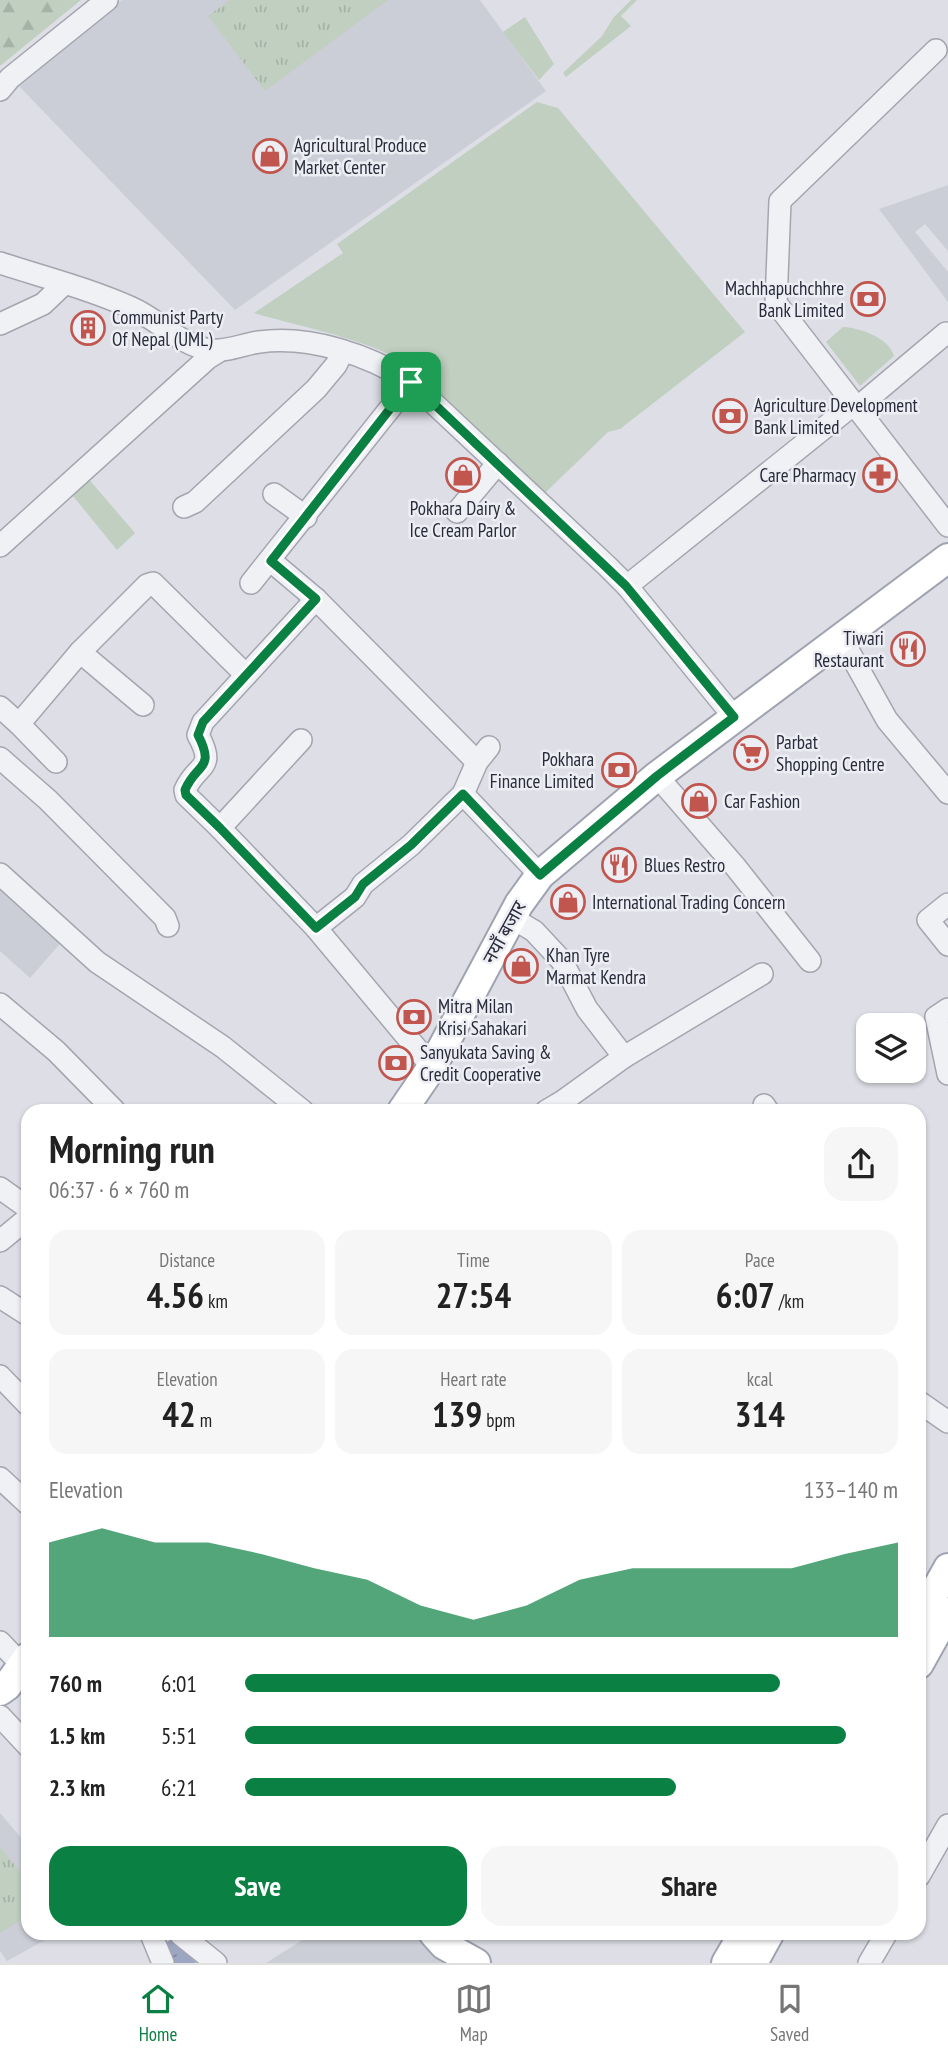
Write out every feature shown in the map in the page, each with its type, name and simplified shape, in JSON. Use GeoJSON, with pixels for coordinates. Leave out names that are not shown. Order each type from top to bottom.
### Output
{"type":"FeatureCollection","features":[{"type":"Feature","properties":{"kind":"main road","name":"नयाँ बजार"},"geometry":{"type":"LineString","coordinates":[[407,1104],[432,1067],[512,918],[540,875],[657,776],[948,558]]}},
{"type":"Feature","properties":{"kind":"main road"},"geometry":{"type":"LineString","coordinates":[[926,1607],[948,1568]]}},
{"type":"Feature","properties":{"kind":"main road"},"geometry":{"type":"LineString","coordinates":[[926,1651],[948,1612]]}},
{"type":"Feature","properties":{"kind":"main road"},"geometry":{"type":"LineString","coordinates":[[0,1691],[7,1686],[21,1665]]}},
{"type":"Feature","properties":{"kind":"street"},"geometry":{"type":"LineString","coordinates":[[0,90],[10,78],[107,0]]}},
{"type":"Feature","properties":{"kind":"street"},"geometry":{"type":"LineString","coordinates":[[936,50],[780,201],[776,303],[948,526]]}},
{"type":"Feature","properties":{"kind":"street"},"geometry":{"type":"LineString","coordinates":[[0,262],[133,308],[185,342],[212,351],[282,340],[309,343],[370,360],[411,382],[626,586],[734,717]]}},
{"type":"Feature","properties":{"kind":"street"},"geometry":{"type":"LineString","coordinates":[[2,318],[43,304],[64,284]]}},
{"type":"Feature","properties":{"kind":"street"},"geometry":{"type":"LineString","coordinates":[[626,586],[946,333],[948,335]]}},
{"type":"Feature","properties":{"kind":"street"},"geometry":{"type":"LineString","coordinates":[[0,546],[208,358],[221,350]]}},
{"type":"Feature","properties":{"kind":"street"},"geometry":{"type":"LineString","coordinates":[[184,507],[195,502],[308,397],[336,365],[343,351]]}},
{"type":"Feature","properties":{"kind":"street"},"geometry":{"type":"LineString","coordinates":[[251,583],[411,382]]}},
{"type":"Feature","properties":{"kind":"street"},"geometry":{"type":"LineString","coordinates":[[457,512],[498,463]]}},
{"type":"Feature","properties":{"kind":"street"},"geometry":{"type":"LineString","coordinates":[[274,494],[306,517]]}},
{"type":"Feature","properties":{"kind":"street"},"geometry":{"type":"LineString","coordinates":[[271,561],[316,599],[483,754],[463,794],[411,845],[363,884],[355,897],[316,928]]}},
{"type":"Feature","properties":{"kind":"street"},"geometry":{"type":"LineString","coordinates":[[19,724],[80,652],[147,584],[153,583],[246,675]]}},
{"type":"Feature","properties":{"kind":"street"},"geometry":{"type":"LineString","coordinates":[[316,599],[199,728],[198,735],[206,751],[206,759],[185,790],[186,795],[316,928],[432,1067]]}},
{"type":"Feature","properties":{"kind":"street"},"geometry":{"type":"LineString","coordinates":[[842,639],[887,720],[948,793]]}},
{"type":"Feature","properties":{"kind":"street"},"geometry":{"type":"LineString","coordinates":[[80,652],[143,705]]}},
{"type":"Feature","properties":{"kind":"street"},"geometry":{"type":"LineString","coordinates":[[0,707],[56,762]]}},
{"type":"Feature","properties":{"kind":"street"},"geometry":{"type":"LineString","coordinates":[[220,828],[301,740]]}},
{"type":"Feature","properties":{"kind":"street"},"geometry":{"type":"LineString","coordinates":[[0,758],[48,800],[165,918],[168,926]]}},
{"type":"Feature","properties":{"kind":"street"},"geometry":{"type":"LineString","coordinates":[[657,776],[734,865],[810,961]]}},
{"type":"Feature","properties":{"kind":"street"},"geometry":{"type":"LineString","coordinates":[[463,794],[540,875]]}},
{"type":"Feature","properties":{"kind":"street"},"geometry":{"type":"LineString","coordinates":[[0,874],[97,962],[223,1047],[294,1104]]}},
{"type":"Feature","properties":{"kind":"street"},"geometry":{"type":"LineString","coordinates":[[948,904],[928,920],[948,945]]}},
{"type":"Feature","properties":{"kind":"street"},"geometry":{"type":"LineString","coordinates":[[512,918],[534,931],[562,961],[587,1009],[624,1057]]}},
{"type":"Feature","properties":{"kind":"street"},"geometry":{"type":"LineString","coordinates":[[558,1104],[624,1057],[762,974]]}},
{"type":"Feature","properties":{"kind":"street"},"geometry":{"type":"LineString","coordinates":[[0,1004],[57,1051],[108,1104]]}},
{"type":"Feature","properties":{"kind":"street"},"geometry":{"type":"LineString","coordinates":[[948,1009],[936,1017],[948,1074]]}},
{"type":"Feature","properties":{"kind":"street"},"geometry":{"type":"LineString","coordinates":[[0,1188],[21,1203]]}},
{"type":"Feature","properties":{"kind":"street"},"geometry":{"type":"LineString","coordinates":[[0,1241],[21,1224]]}},
{"type":"Feature","properties":{"kind":"street"},"geometry":{"type":"LineString","coordinates":[[0,1297],[21,1310]]}},
{"type":"Feature","properties":{"kind":"street"},"geometry":{"type":"LineString","coordinates":[[0,1376],[21,1398]]}},
{"type":"Feature","properties":{"kind":"street"},"geometry":{"type":"LineString","coordinates":[[926,1407],[948,1422]]}},
{"type":"Feature","properties":{"kind":"street"},"geometry":{"type":"LineString","coordinates":[[0,1478],[21,1498]]}},
{"type":"Feature","properties":{"kind":"street"},"geometry":{"type":"LineString","coordinates":[[0,1642],[21,1659]]}},
{"type":"Feature","properties":{"kind":"street"},"geometry":{"type":"LineString","coordinates":[[0,1716],[21,1738]]}},
{"type":"Feature","properties":{"kind":"street"},"geometry":{"type":"LineString","coordinates":[[926,1864],[948,1825]]}},
{"type":"Feature","properties":{"kind":"street"},"geometry":{"type":"LineString","coordinates":[[152,1940],[157,1961]]}},
{"type":"Feature","properties":{"kind":"street"},"geometry":{"type":"LineString","coordinates":[[187,1940],[216,1963]]}},
{"type":"Feature","properties":{"kind":"street"},"geometry":{"type":"LineString","coordinates":[[869,1963],[882,1940]]}},
{"type":"Feature","properties":{"kind":"shaded area","name":"Agricultural Produce Market Center"},"geometry":{"type":"Polygon","coordinates":[[[122,0],[480,0],[546,91],[235,310],[15,82],[122,0]]]}},
{"type":"Feature","properties":{"kind":"shaded area"},"geometry":{"type":"Polygon","coordinates":[[[948,185],[948,251],[925,224],[915,232],[948,272],[948,302],[879,209],[948,185]]]}},
{"type":"Feature","properties":{"kind":"shaded area"},"geometry":{"type":"Polygon","coordinates":[[[0,880],[66,937],[30,978],[0,951],[0,880]]]}},
{"type":"Feature","properties":{"kind":"shaded area"},"geometry":{"type":"Polygon","coordinates":[[[0,1813],[21,1838],[21,1940],[45,1940],[7,1961],[0,1951],[0,1813]]]}},
{"type":"Feature","properties":{"kind":"shaded area"},"geometry":{"type":"Polygon","coordinates":[[[302,1940],[433,1940],[447,1955],[442,1963],[266,1963],[302,1940]]]}},
{"type":"Feature","properties":{"kind":"green space"},"geometry":{"type":"Polygon","coordinates":[[[0,0],[81,0],[0,66],[0,0]]]}},
{"type":"Feature","properties":{"kind":"green space"},"geometry":{"type":"Polygon","coordinates":[[[230,0],[388,0],[265,91],[208,16],[230,0]]]}},
{"type":"Feature","properties":{"kind":"green space"},"geometry":{"type":"Polygon","coordinates":[[[631,0],[637,0],[621,16],[631,26],[566,77],[563,73],[602,36],[614,17],[631,0]]]}},
{"type":"Feature","properties":{"kind":"green space"},"geometry":{"type":"Polygon","coordinates":[[[525,17],[554,64],[539,80],[503,32],[525,17]]]}},
{"type":"Feature","properties":{"kind":"green space"},"geometry":{"type":"Polygon","coordinates":[[[537,102],[558,108],[745,332],[620,429],[608,432],[545,493],[418,372],[403,361],[363,344],[254,313],[343,253],[337,244],[537,102]]]}},
{"type":"Feature","properties":{"kind":"green space"},"geometry":{"type":"Polygon","coordinates":[[[843,327],[873,335],[886,344],[894,356],[860,386],[826,342],[843,327]]]}},
{"type":"Feature","properties":{"kind":"green space"},"geometry":{"type":"Polygon","coordinates":[[[86,476],[135,533],[117,550],[69,491],[86,476]]]}},
{"type":"Feature","properties":{"kind":"green space"},"geometry":{"type":"Polygon","coordinates":[[[0,1847],[21,1872],[21,1920],[0,1933],[0,1847]]]}},
{"type":"Feature","properties":{"kind":"water"},"geometry":{"type":"Polygon","coordinates":[[[177,1940],[196,1963],[172,1963],[165,1943],[177,1940]]]}},
{"type":"Feature","properties":{"kind":"place","name":"Agricultural Produce Market Center"},"geometry":{"type":"Point","coordinates":[270,156]}},
{"type":"Feature","properties":{"kind":"place","name":"Machhapuchchhre Bank Limited"},"geometry":{"type":"Point","coordinates":[868,299]}},
{"type":"Feature","properties":{"kind":"place","name":"Communist Party Of Nepal (UML)"},"geometry":{"type":"Point","coordinates":[88,328]}},
{"type":"Feature","properties":{"kind":"place","name":"Agriculture Development Bank Limited"},"geometry":{"type":"Point","coordinates":[730,416]}},
{"type":"Feature","properties":{"kind":"place","name":"Pokhara Dairy & Ice Cream Parlor"},"geometry":{"type":"Point","coordinates":[463,475]}},
{"type":"Feature","properties":{"kind":"place","name":"Care Pharmacy"},"geometry":{"type":"Point","coordinates":[880,475]}},
{"type":"Feature","properties":{"kind":"place","name":"Tiwari Restaurant"},"geometry":{"type":"Point","coordinates":[908,649]}},
{"type":"Feature","properties":{"kind":"place","name":"Parbat Shopping Centre"},"geometry":{"type":"Point","coordinates":[751,753]}},
{"type":"Feature","properties":{"kind":"place","name":"Pokhara Finance Limited"},"geometry":{"type":"Point","coordinates":[619,770]}},
{"type":"Feature","properties":{"kind":"place","name":"Car Fashion"},"geometry":{"type":"Point","coordinates":[699,801]}},
{"type":"Feature","properties":{"kind":"place","name":"Blues Restro"},"geometry":{"type":"Point","coordinates":[619,865]}},
{"type":"Feature","properties":{"kind":"place","name":"International Trading Concern"},"geometry":{"type":"Point","coordinates":[568,902]}},
{"type":"Feature","properties":{"kind":"place","name":"Khan Tyre Marmat Kendra"},"geometry":{"type":"Point","coordinates":[521,966]}},
{"type":"Feature","properties":{"kind":"place","name":"Mitra Milan Krisi Sahakari"},"geometry":{"type":"Point","coordinates":[414,1017]}},
{"type":"Feature","properties":{"kind":"place","name":"Sanyukata Saving & Credit Cooperative"},"geometry":{"type":"Point","coordinates":[396,1063]}},
{"type":"Feature","properties":{"kind":"route"},"geometry":{"type":"LineString","coordinates":[[411,382],[607,566],[734,717],[657,776],[540,875],[463,794],[411,845],[363,884],[355,897],[316,928],[186,795],[185,790],[206,759],[206,751],[198,735],[203,722],[316,599],[271,561],[411,382]]}}]}
